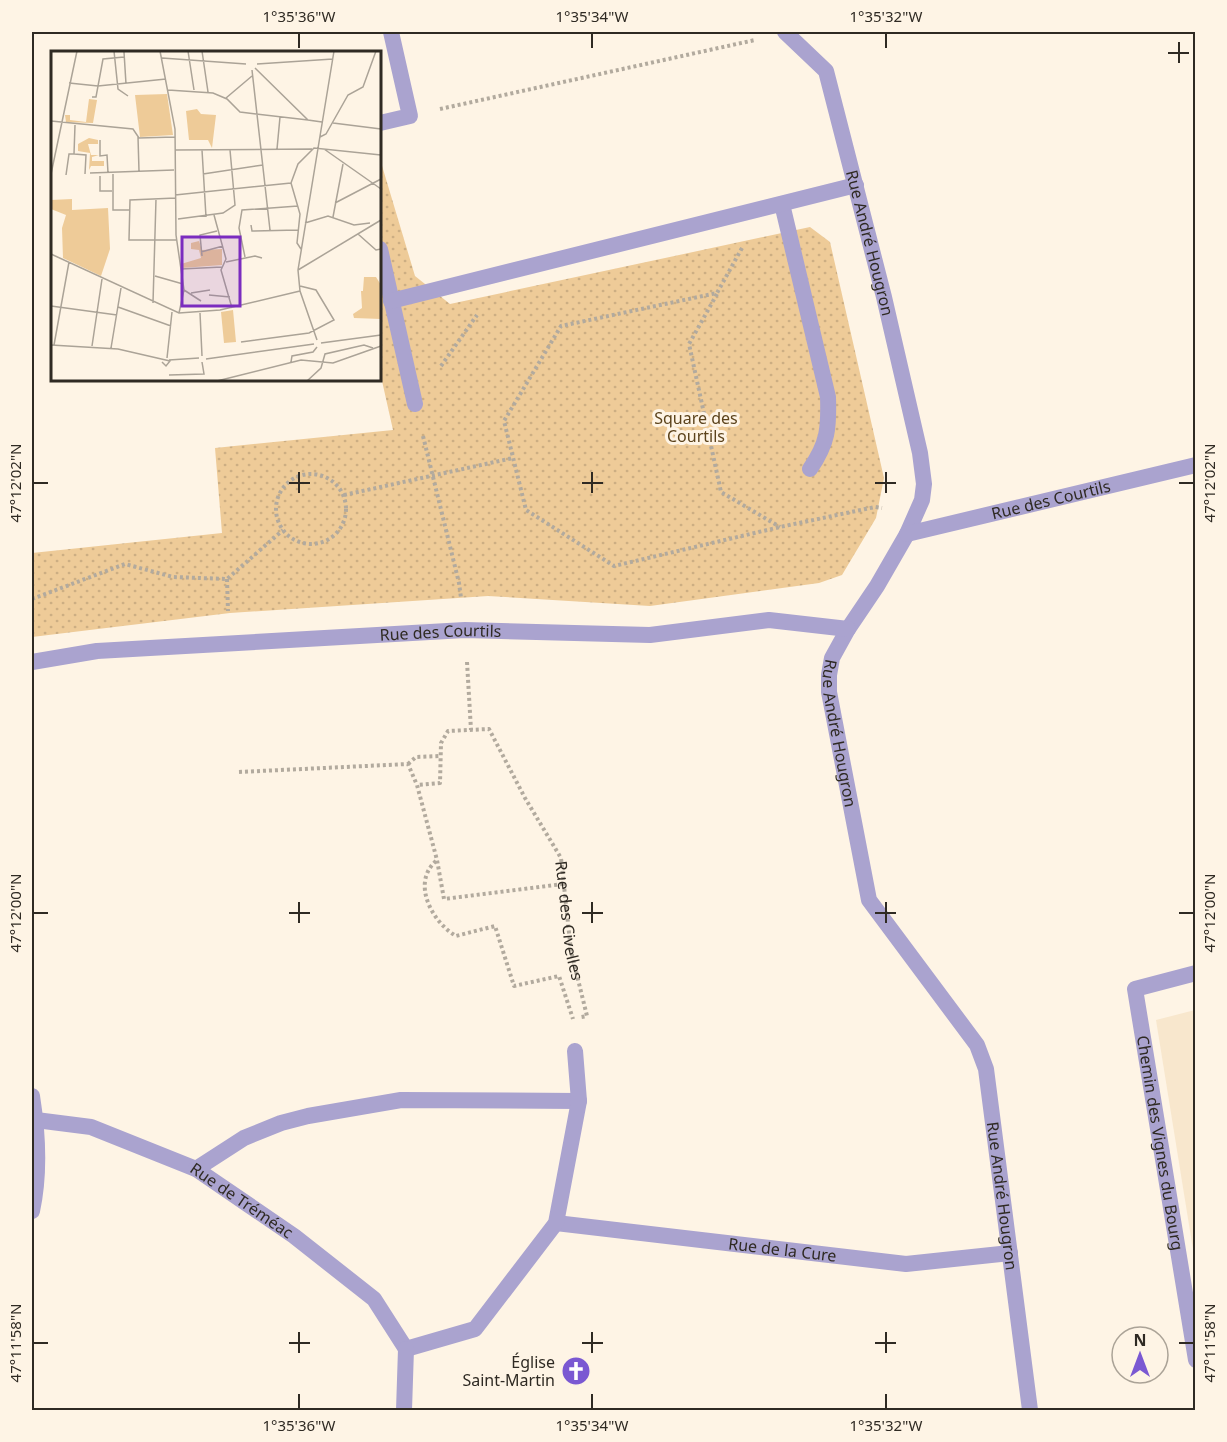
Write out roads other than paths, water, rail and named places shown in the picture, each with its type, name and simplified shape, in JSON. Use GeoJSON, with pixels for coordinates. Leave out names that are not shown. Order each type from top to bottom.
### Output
{"type":"FeatureCollection","features":[{"type":"Feature","properties":{"kind":"street"},"geometry":{"type":"LineString","coordinates":[[381,123],[410,116],[391,32]]}},
{"type":"Feature","properties":{"kind":"street","name":"Rue André Hougron"},"geometry":{"type":"LineString","coordinates":[[785,33],[826,71],[856,185],[920,453],[924,484],[922,500],[907,534],[832,658],[829,692],[869,900],[977,1045],[986,1069],[1030,1410]]}},
{"type":"Feature","properties":{"kind":"street"},"geometry":{"type":"LineString","coordinates":[[391,301],[856,185]]}},
{"type":"Feature","properties":{"kind":"street"},"geometry":{"type":"LineString","coordinates":[[782,204],[828,397],[829,424],[826,442],[810,469]]}},
{"type":"Feature","properties":{"kind":"street"},"geometry":{"type":"LineString","coordinates":[[381,254],[415,404]]}},
{"type":"Feature","properties":{"kind":"street","name":"Rue des Courtils"},"geometry":{"type":"LineString","coordinates":[[907,534],[1196,465]]}},
{"type":"Feature","properties":{"kind":"street","name":"Rue des Courtils"},"geometry":{"type":"LineString","coordinates":[[32,662],[98,651],[465,630],[650,635],[769,620],[848,629]]}},
{"type":"Feature","properties":{"kind":"street","name":"Chemin des Vignes du Bourg"},"geometry":{"type":"LineString","coordinates":[[1196,973],[1135,989],[1196,1360]]}},
{"type":"Feature","properties":{"kind":"street"},"geometry":{"type":"LineString","coordinates":[[404,1410],[406,1349],[475,1329],[556,1222],[579,1101],[575,1051]]}},
{"type":"Feature","properties":{"kind":"street"},"geometry":{"type":"LineString","coordinates":[[32,1096],[36,1120],[37,1187],[32,1211]]}},
{"type":"Feature","properties":{"kind":"street"},"geometry":{"type":"LineString","coordinates":[[196,1169],[244,1138],[281,1123],[308,1116],[401,1100],[579,1101]]}},
{"type":"Feature","properties":{"kind":"street","name":"Rue de Tréméac"},"geometry":{"type":"LineString","coordinates":[[36,1120],[91,1126],[196,1169],[294,1236],[374,1299],[406,1349]]}},
{"type":"Feature","properties":{"kind":"street","name":"Rue de la Cure"},"geometry":{"type":"LineString","coordinates":[[556,1222],[906,1264],[1010,1253]]}},
{"type":"Feature","properties":{"kind":"place","name":"Église Saint-Martin"},"geometry":{"type":"Point","coordinates":[576,1371]}},
{"type":"Feature","properties":{"kind":"park label","name":"Square des Courtils"},"geometry":{"type":"Point","coordinates":[696,427]}}]}
